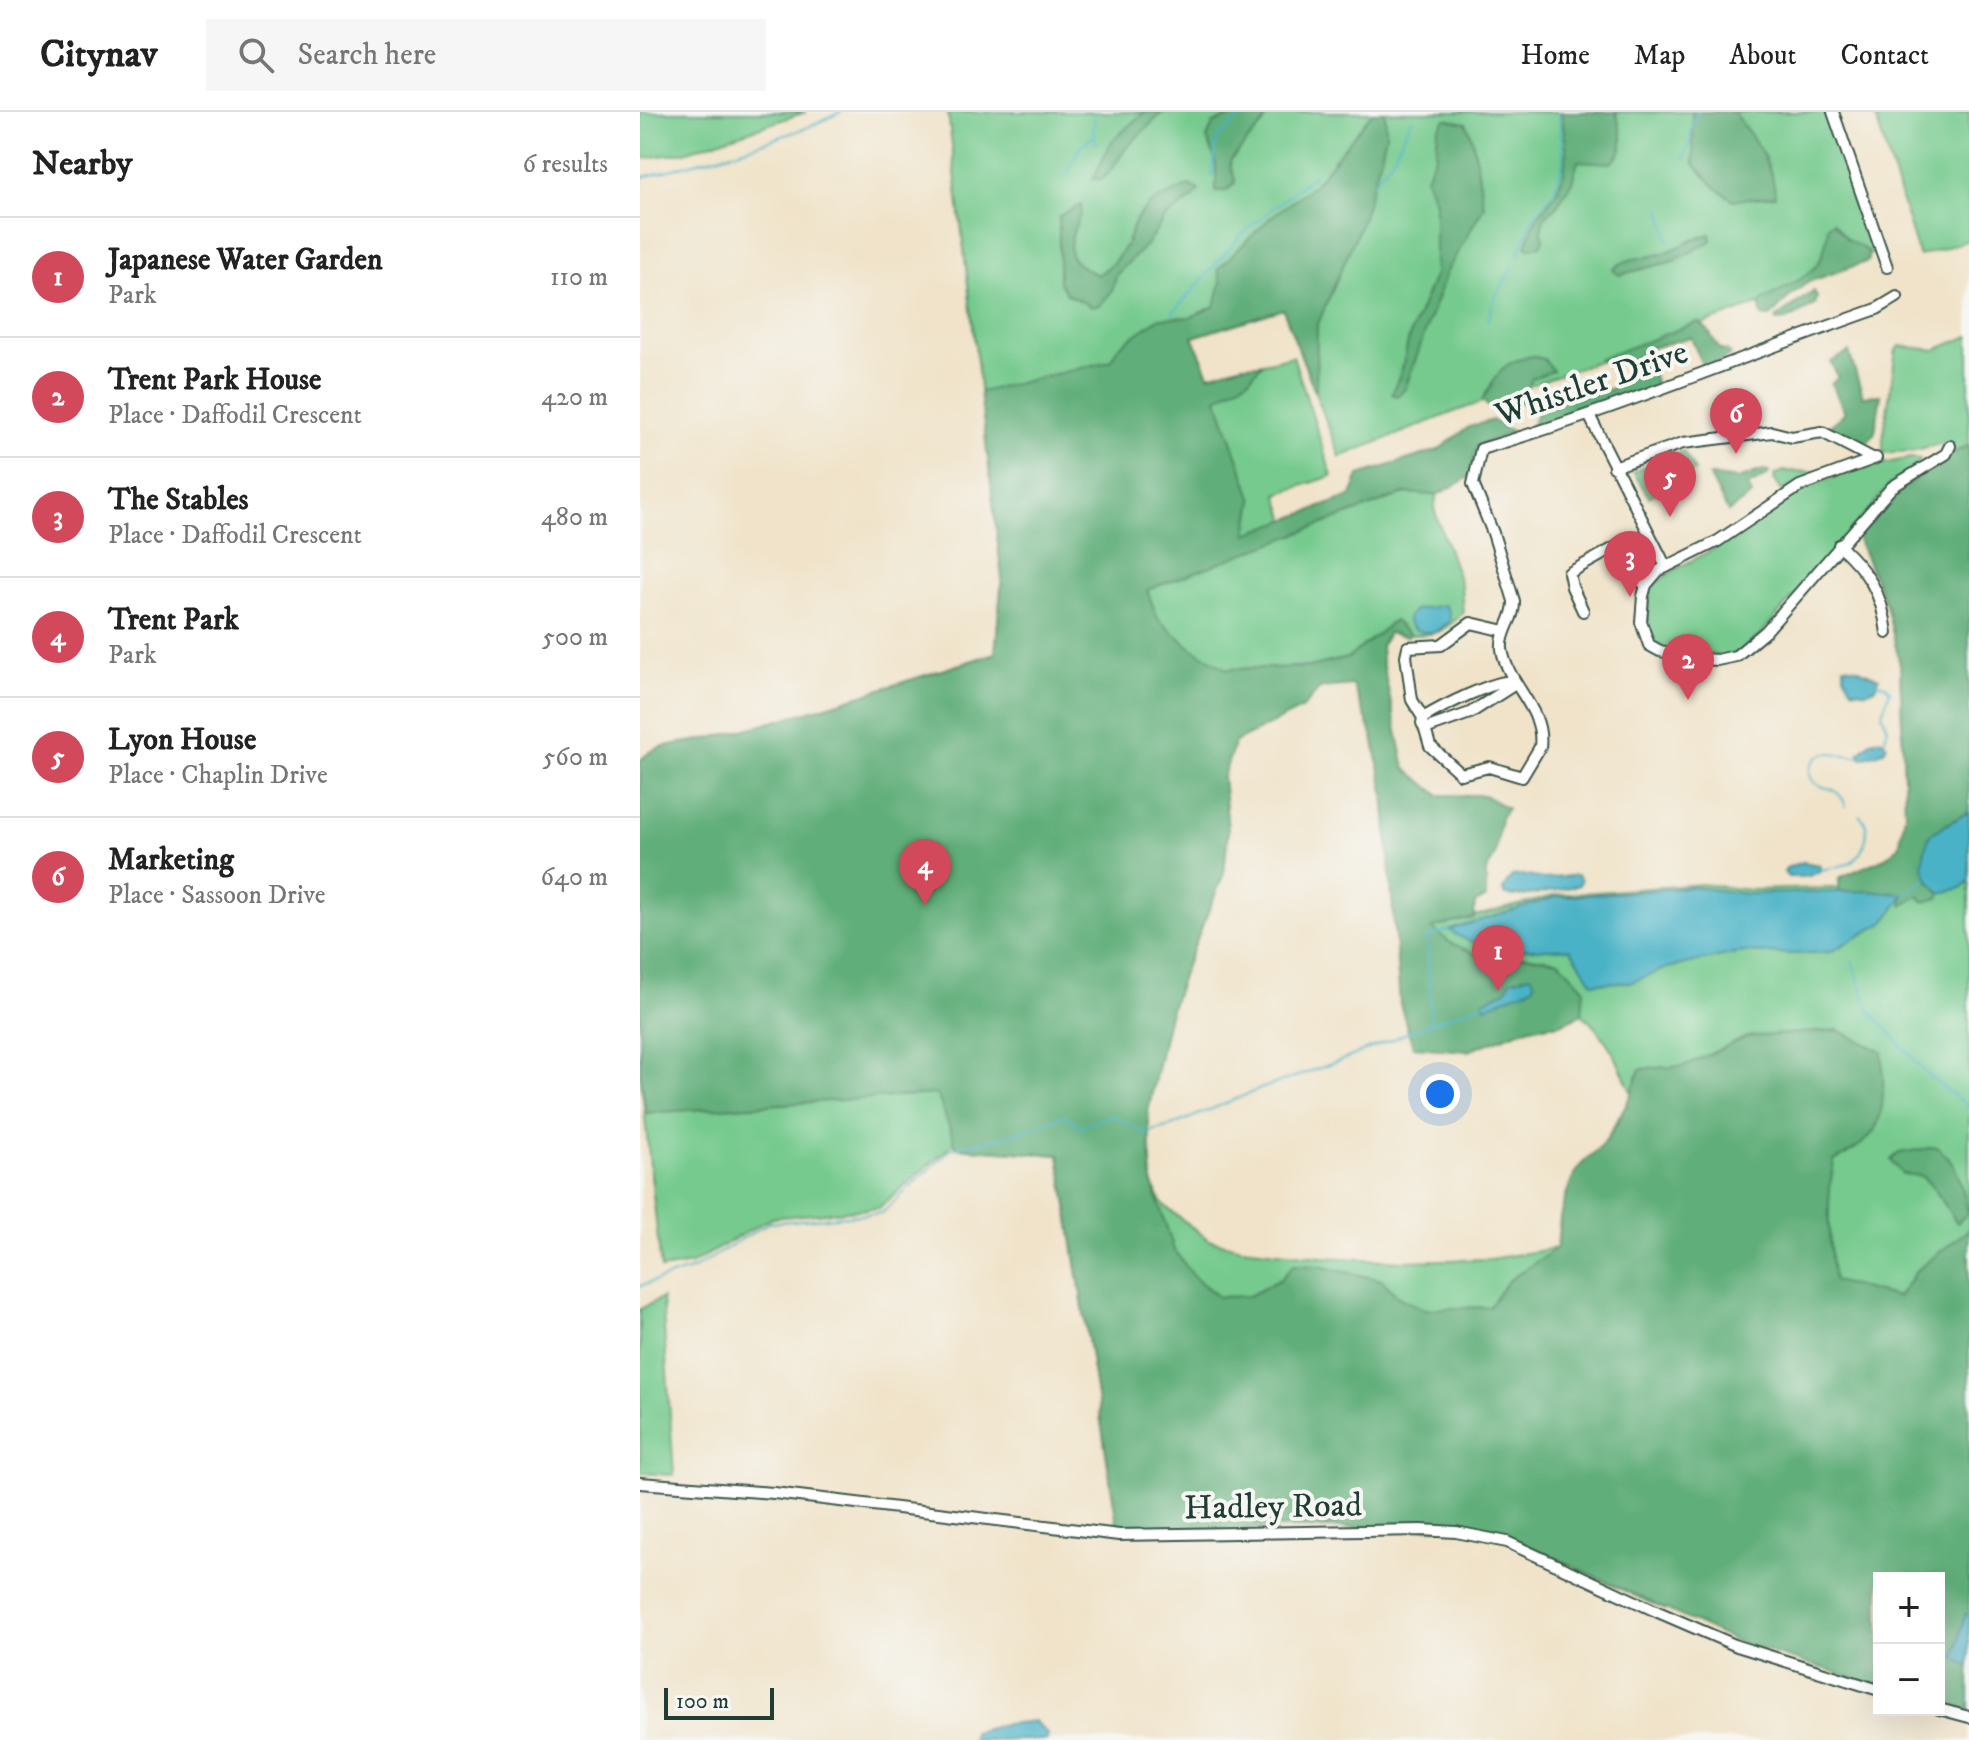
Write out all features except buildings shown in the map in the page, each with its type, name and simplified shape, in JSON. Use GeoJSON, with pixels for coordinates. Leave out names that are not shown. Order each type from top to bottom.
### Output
{"type":"FeatureCollection","features":[{"type":"Feature","properties":{"kind":"street"},"geometry":{"type":"LineString","coordinates":[[1833,112],[1887,267]]}},
{"type":"Feature","properties":{"kind":"street","name":"Whistler Drive"},"geometry":{"type":"LineString","coordinates":[[1505,631],[1512,618],[1514,601],[1493,533],[1473,484],[1481,449],[1589,415],[1877,309],[1897,297]]}},
{"type":"Feature","properties":{"kind":"street"},"geometry":{"type":"LineString","coordinates":[[1589,415],[1666,567]]}},
{"type":"Feature","properties":{"kind":"street"},"geometry":{"type":"LineString","coordinates":[[1614,467],[1683,443],[1772,432],[1792,437],[1822,432],[1874,458],[1800,486],[1728,535],[1658,571],[1646,585],[1641,622],[1649,645],[1665,653],[1717,660],[1736,656],[1766,631],[1892,487],[1946,454],[1950,446]]}},
{"type":"Feature","properties":{"kind":"street"},"geometry":{"type":"LineString","coordinates":[[1839,545],[1870,577],[1878,594],[1887,633]]}},
{"type":"Feature","properties":{"kind":"street"},"geometry":{"type":"LineString","coordinates":[[1583,611],[1569,573],[1614,548],[1620,553],[1630,574],[1646,585]]}},
{"type":"Feature","properties":{"kind":"street"},"geometry":{"type":"LineString","coordinates":[[1471,623],[1505,631],[1502,650],[1514,681],[1534,710],[1541,740],[1539,750],[1522,777],[1489,767],[1465,775],[1458,773],[1430,746],[1424,723],[1412,700],[1406,656],[1408,647],[1441,645],[1471,623]]}},
{"type":"Feature","properties":{"kind":"street"},"geometry":{"type":"LineString","coordinates":[[1424,723],[1469,695],[1508,680],[1514,681]]}},
{"type":"Feature","properties":{"kind":"street"},"geometry":{"type":"LineString","coordinates":[[1424,723],[1470,713],[1512,686],[1514,681]]}},
{"type":"Feature","properties":{"kind":"street","name":"Hadley Road"},"geometry":{"type":"LineString","coordinates":[[640,1483],[774,1493],[1119,1535],[1456,1532],[1507,1542],[1737,1646],[1873,1688]]}},
{"type":"Feature","properties":{"kind":"street"},"geometry":{"type":"LineString","coordinates":[[1945,1711],[1969,1717]]}},
{"type":"Feature","properties":{"kind":"green space"},"geometry":{"type":"Polygon","coordinates":[[[640,112],[806,112],[685,152],[640,159],[640,112]]]}},
{"type":"Feature","properties":{"kind":"green space"},"geometry":{"type":"Polygon","coordinates":[[[948,112],[1825,112],[1876,252],[1751,307],[1454,412],[1340,457],[1283,309],[1193,337],[1209,375],[1293,356],[1332,476],[1277,494],[1286,520],[1247,535],[1294,535],[1405,493],[1437,495],[1434,509],[1461,585],[1463,613],[1439,632],[1427,634],[1410,635],[1394,621],[1348,658],[1309,667],[1231,669],[1223,777],[1228,830],[1224,873],[1182,975],[1168,1018],[1148,1111],[1152,1182],[1162,1204],[1209,1240],[1242,1248],[1322,1257],[1402,1261],[1490,1259],[1557,1248],[1560,1217],[1579,1167],[1603,1145],[1632,1094],[1612,1051],[1582,1014],[1560,1024],[1530,1027],[1468,1051],[1431,928],[1557,895],[1702,884],[1749,890],[1913,886],[1900,664],[1886,604],[1857,537],[1897,491],[1949,454],[1948,442],[1911,451],[1883,453],[1896,350],[1900,346],[1935,350],[1969,336],[1969,1711],[1945,1705],[1945,1572],[1873,1572],[1873,1579],[1665,1610],[1509,1537],[1456,1527],[1118,1529],[1059,1155],[957,1148],[954,1143],[879,1208],[771,1218],[691,1264],[661,1269],[640,1071],[640,761],[662,747],[780,720],[995,653],[1002,578],[948,112]]]}},
{"type":"Feature","properties":{"kind":"green space"},"geometry":{"type":"Polygon","coordinates":[[[1144,112],[1163,112],[1127,147],[1108,174],[1102,179],[1093,179],[1112,141],[1144,112]]]}},
{"type":"Feature","properties":{"kind":"green space"},"geometry":{"type":"Polygon","coordinates":[[[1240,112],[1269,112],[1263,124],[1230,161],[1235,183],[1226,191],[1216,191],[1216,163],[1207,138],[1213,124],[1240,112]]]}},
{"type":"Feature","properties":{"kind":"green space"},"geometry":{"type":"Polygon","coordinates":[[[1373,112],[1385,112],[1386,134],[1381,157],[1360,226],[1317,326],[1316,394],[1283,309],[1193,337],[1209,375],[1242,365],[1262,364],[1249,379],[1217,398],[1253,500],[1247,534],[1351,496],[1359,475],[1438,450],[1469,427],[1492,420],[1513,432],[1477,446],[1469,477],[1437,495],[1405,493],[1147,590],[1158,619],[1191,648],[1227,669],[1309,667],[1348,658],[1394,621],[1410,635],[1388,633],[1381,646],[1405,768],[1439,795],[1484,795],[1507,808],[1501,818],[1495,855],[1486,872],[1486,898],[1475,903],[1474,918],[1432,928],[1449,942],[1485,958],[1525,956],[1559,961],[1584,988],[1582,1014],[1560,1024],[1530,1027],[1468,1051],[1413,1047],[1400,1004],[1384,791],[1373,737],[1353,685],[1320,688],[1303,708],[1235,742],[1223,777],[1228,830],[1224,873],[1182,975],[1168,1018],[1148,1111],[1152,1182],[1174,1250],[1195,1278],[1219,1297],[1249,1296],[1281,1279],[1293,1265],[1318,1266],[1382,1280],[1398,1297],[1424,1309],[1489,1307],[1508,1281],[1557,1248],[1563,1207],[1573,1178],[1580,1166],[1613,1131],[1640,1069],[1684,1066],[1747,1037],[1838,1030],[1882,1052],[1883,1092],[1875,1129],[1856,1148],[1834,1161],[1829,1206],[1832,1266],[1834,1281],[1898,1297],[1916,1271],[1969,1229],[1969,1711],[1945,1705],[1945,1572],[1873,1572],[1873,1684],[1735,1641],[1509,1537],[1456,1527],[1118,1529],[1059,1155],[957,1148],[937,1094],[646,1113],[640,1071],[640,761],[662,747],[779,720],[995,654],[1002,578],[980,392],[1110,361],[1119,346],[1160,318],[1191,317],[1215,306],[1221,282],[1218,269],[1271,217],[1314,185],[1373,112]]]}},
{"type":"Feature","properties":{"kind":"green space"},"geometry":{"type":"Polygon","coordinates":[[[1561,112],[1616,112],[1622,146],[1611,163],[1578,161],[1572,182],[1544,218],[1541,229],[1544,239],[1540,246],[1529,248],[1526,246],[1536,219],[1556,193],[1563,176],[1567,152],[1561,112]]]}},
{"type":"Feature","properties":{"kind":"green space"},"geometry":{"type":"Polygon","coordinates":[[[1692,112],[1734,112],[1767,162],[1775,196],[1733,200],[1715,187],[1694,164],[1692,112]]]}},
{"type":"Feature","properties":{"kind":"green space"},"geometry":{"type":"Polygon","coordinates":[[[1874,112],[1969,112],[1969,240],[1919,256],[1874,112]]]}},
{"type":"Feature","properties":{"kind":"green space"},"geometry":{"type":"Polygon","coordinates":[[[1445,119],[1466,123],[1475,152],[1484,206],[1446,273],[1405,389],[1397,396],[1392,394],[1402,369],[1409,337],[1435,274],[1435,203],[1426,178],[1436,153],[1438,129],[1445,119]]]}},
{"type":"Feature","properties":{"kind":"green space"},"geometry":{"type":"Polygon","coordinates":[[[1189,185],[1199,190],[1165,218],[1146,245],[1117,274],[1112,291],[1100,305],[1092,307],[1067,294],[1059,282],[1059,216],[1081,205],[1070,250],[1075,262],[1098,275],[1113,263],[1126,245],[1136,219],[1150,204],[1189,185]]]}},
{"type":"Feature","properties":{"kind":"green space"},"geometry":{"type":"Polygon","coordinates":[[[1833,222],[1847,239],[1868,251],[1868,261],[1808,282],[1770,317],[1762,316],[1759,304],[1806,275],[1818,263],[1825,248],[1828,226],[1833,222]]]}},
{"type":"Feature","properties":{"kind":"green space"},"geometry":{"type":"Polygon","coordinates":[[[1710,234],[1711,241],[1674,261],[1619,275],[1613,270],[1629,260],[1661,254],[1710,234]]]}},
{"type":"Feature","properties":{"kind":"green space"},"geometry":{"type":"Polygon","coordinates":[[[1814,291],[1817,297],[1815,305],[1787,320],[1777,321],[1776,318],[1814,291]]]}},
{"type":"Feature","properties":{"kind":"green space"},"geometry":{"type":"Polygon","coordinates":[[[1698,322],[1707,329],[1720,350],[1731,355],[1704,370],[1691,337],[1647,349],[1656,386],[1560,421],[1530,428],[1544,399],[1556,394],[1611,389],[1637,365],[1636,359],[1608,366],[1599,359],[1698,322]]]}},
{"type":"Feature","properties":{"kind":"green space"},"geometry":{"type":"Polygon","coordinates":[[[1849,352],[1863,396],[1881,395],[1875,432],[1868,442],[1852,439],[1830,426],[1845,412],[1831,383],[1838,378],[1831,362],[1849,352]]]}},
{"type":"Feature","properties":{"kind":"green space"},"geometry":{"type":"Polygon","coordinates":[[[1533,356],[1544,359],[1553,371],[1532,378],[1522,403],[1492,409],[1482,401],[1501,370],[1513,362],[1533,356]]]}},
{"type":"Feature","properties":{"kind":"green space"},"geometry":{"type":"Polygon","coordinates":[[[1969,445],[1969,812],[1943,826],[1927,879],[1941,893],[1939,898],[1925,902],[1918,896],[1902,905],[1903,894],[1839,891],[1839,878],[1885,858],[1899,847],[1905,814],[1900,664],[1886,604],[1857,537],[1897,491],[1969,445]]]}},
{"type":"Feature","properties":{"kind":"green space"},"geometry":{"type":"Polygon","coordinates":[[[1683,451],[1695,471],[1649,497],[1633,472],[1683,451]]]}},
{"type":"Feature","properties":{"kind":"green space"},"geometry":{"type":"Polygon","coordinates":[[[1920,459],[1890,485],[1761,634],[1738,653],[1724,656],[1661,649],[1655,642],[1648,619],[1651,586],[1734,538],[1802,489],[1857,469],[1920,459]]]}},
{"type":"Feature","properties":{"kind":"green space"},"geometry":{"type":"Polygon","coordinates":[[[1763,470],[1769,471],[1768,475],[1748,486],[1752,495],[1728,512],[1709,475],[1738,479],[1763,470]]]}},
{"type":"Feature","properties":{"kind":"green space"},"geometry":{"type":"Polygon","coordinates":[[[1784,471],[1820,472],[1782,491],[1774,479],[1775,475],[1784,471]]]}},
{"type":"Feature","properties":{"kind":"green space"},"geometry":{"type":"Polygon","coordinates":[[[1936,1147],[1950,1159],[1961,1185],[1968,1213],[1957,1223],[1933,1187],[1921,1176],[1902,1174],[1891,1160],[1899,1153],[1936,1147]]]}},
{"type":"Feature","properties":{"kind":"green space"},"geometry":{"type":"Polygon","coordinates":[[[662,1298],[674,1475],[640,1473],[640,1309],[662,1298]]]}},
{"type":"Feature","properties":{"kind":"water"},"geometry":{"type":"Polygon","coordinates":[[[1445,605],[1450,621],[1436,632],[1418,631],[1409,623],[1407,618],[1414,610],[1445,605]]]}},
{"type":"Feature","properties":{"kind":"water"},"geometry":{"type":"Polygon","coordinates":[[[1844,666],[1879,678],[1876,687],[1866,692],[1852,689],[1844,675],[1844,666]]]}},
{"type":"Feature","properties":{"kind":"water"},"geometry":{"type":"Polygon","coordinates":[[[1879,739],[1887,746],[1884,751],[1862,758],[1859,753],[1871,741],[1879,739]]]}},
{"type":"Feature","properties":{"kind":"water"},"geometry":{"type":"Polygon","coordinates":[[[1969,812],[1969,881],[1961,888],[1941,893],[1928,879],[1923,866],[1930,834],[1969,812]]]}},
{"type":"Feature","properties":{"kind":"water"},"geometry":{"type":"Polygon","coordinates":[[[1803,862],[1819,865],[1821,870],[1801,877],[1788,877],[1784,872],[1786,868],[1803,862]]]}},
{"type":"Feature","properties":{"kind":"water"},"geometry":{"type":"Polygon","coordinates":[[[1577,875],[1581,880],[1579,885],[1552,891],[1518,896],[1504,894],[1503,889],[1512,876],[1544,879],[1577,875]]]}},
{"type":"Feature","properties":{"kind":"water"},"geometry":{"type":"Polygon","coordinates":[[[1695,887],[1746,894],[1865,891],[1904,894],[1885,922],[1830,952],[1741,952],[1667,968],[1632,982],[1593,983],[1570,949],[1492,947],[1477,944],[1449,930],[1556,897],[1695,887]]]}},
{"type":"Feature","properties":{"kind":"water"},"geometry":{"type":"Polygon","coordinates":[[[1531,975],[1535,982],[1533,987],[1485,1007],[1483,1001],[1506,990],[1511,980],[1531,975]]]}},
{"type":"Feature","properties":{"kind":"water"},"geometry":{"type":"Polygon","coordinates":[[[1965,1614],[1969,1614],[1969,1666],[1955,1658],[1965,1614]]]}},
{"type":"Feature","properties":{"kind":"water"},"geometry":{"type":"Polygon","coordinates":[[[1034,1721],[1047,1734],[1047,1740],[972,1740],[973,1732],[1034,1721]]]}},
{"type":"Feature","properties":{"kind":"waterway"},"geometry":{"type":"LineString","coordinates":[[640,178],[738,151],[806,128],[841,112]]}},
{"type":"Feature","properties":{"kind":"waterway"},"geometry":{"type":"LineString","coordinates":[[1095,112],[1093,130],[1096,143]]}},
{"type":"Feature","properties":{"kind":"waterway"},"geometry":{"type":"LineString","coordinates":[[1212,177],[1216,139],[1247,112]]}},
{"type":"Feature","properties":{"kind":"waterway"},"geometry":{"type":"LineString","coordinates":[[1518,255],[1533,218],[1554,191],[1562,167],[1558,112]]}},
{"type":"Feature","properties":{"kind":"waterway"},"geometry":{"type":"LineString","coordinates":[[1683,159],[1698,112]]}},
{"type":"Feature","properties":{"kind":"waterway"},"geometry":{"type":"LineString","coordinates":[[1373,183],[1392,159],[1412,119]]}},
{"type":"Feature","properties":{"kind":"waterway"},"geometry":{"type":"LineString","coordinates":[[1067,177],[1079,150],[1092,138]]}},
{"type":"Feature","properties":{"kind":"waterway"},"geometry":{"type":"LineString","coordinates":[[1172,314],[1243,233],[1314,175]]}},
{"type":"Feature","properties":{"kind":"waterway"},"geometry":{"type":"LineString","coordinates":[[1661,208],[1669,241]]}},
{"type":"Feature","properties":{"kind":"waterway"},"geometry":{"type":"LineString","coordinates":[[1488,320],[1495,297],[1514,266]]}},
{"type":"Feature","properties":{"kind":"waterway"},"geometry":{"type":"LineString","coordinates":[[1877,683],[1890,690],[1882,714],[1888,728],[1884,741]]}},
{"type":"Feature","properties":{"kind":"waterway"},"geometry":{"type":"LineString","coordinates":[[1846,806],[1838,793],[1813,781],[1811,767],[1824,754],[1860,756]]}},
{"type":"Feature","properties":{"kind":"waterway"},"geometry":{"type":"LineString","coordinates":[[1821,870],[1849,863],[1857,857],[1867,832],[1859,815]]}},
{"type":"Feature","properties":{"kind":"waterway"},"geometry":{"type":"LineString","coordinates":[[1904,894],[1927,879]]}},
{"type":"Feature","properties":{"kind":"waterway"},"geometry":{"type":"LineString","coordinates":[[640,1286],[693,1269],[768,1223],[882,1213],[951,1149],[1019,1133],[1065,1115],[1080,1127],[1113,1115],[1144,1133],[1171,1126],[1431,1023],[1427,937],[1449,930]]}},
{"type":"Feature","properties":{"kind":"waterway"},"geometry":{"type":"LineString","coordinates":[[1852,961],[1870,1011],[1931,1078],[1969,1107]]}},
{"type":"Feature","properties":{"kind":"waterway"},"geometry":{"type":"LineString","coordinates":[[1432,1023],[1484,1003]]}},
{"type":"Feature","properties":{"kind":"place","name":"Marketing"},"geometry":{"type":"Point","coordinates":[1736,454]}},
{"type":"Feature","properties":{"kind":"place","name":"Lyon House"},"geometry":{"type":"Point","coordinates":[1670,517]}},
{"type":"Feature","properties":{"kind":"place","name":"The Stables"},"geometry":{"type":"Point","coordinates":[1630,597]}},
{"type":"Feature","properties":{"kind":"place","name":"Trent Park House"},"geometry":{"type":"Point","coordinates":[1688,700]}},
{"type":"Feature","properties":{"kind":"place","name":"Trent Park"},"geometry":{"type":"Point","coordinates":[925,905]}},
{"type":"Feature","properties":{"kind":"place","name":"Japanese Water Garden"},"geometry":{"type":"Point","coordinates":[1498,991]}}]}
